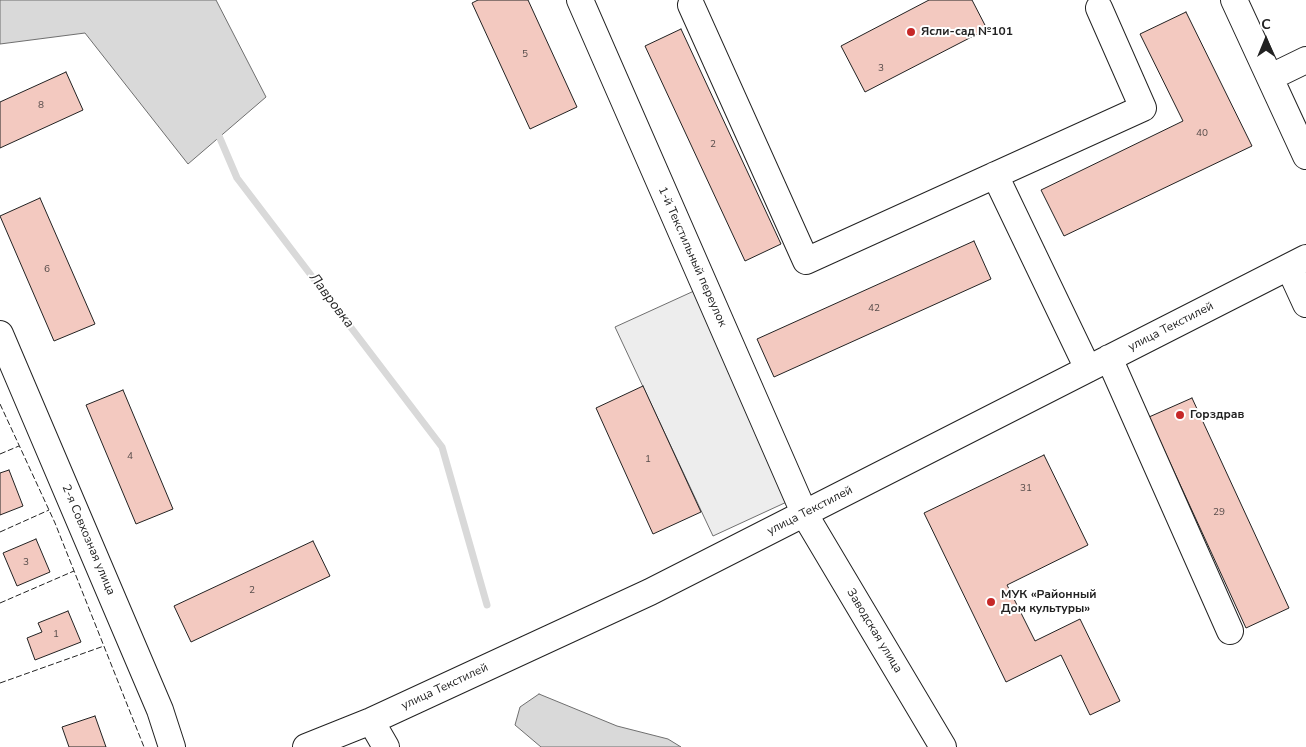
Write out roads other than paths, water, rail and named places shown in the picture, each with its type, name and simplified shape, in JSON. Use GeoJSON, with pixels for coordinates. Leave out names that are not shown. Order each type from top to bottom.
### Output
{"type":"FeatureCollection","features":[{"type":"Feature","properties":{"kind":"street","name":"1-й Текстильный переулок"},"geometry":{"type":"LineString","coordinates":[[580,0],[805,515]]}},
{"type":"Feature","properties":{"kind":"street"},"geometry":{"type":"LineString","coordinates":[[1234,0],[1306,156]]}},
{"type":"Feature","properties":{"kind":"street"},"geometry":{"type":"LineString","coordinates":[[691,5],[806,261],[1143,108],[1104,3]]}},
{"type":"Feature","properties":{"kind":"street"},"geometry":{"type":"LineString","coordinates":[[1270,77],[1306,60]]}},
{"type":"Feature","properties":{"kind":"street"},"geometry":{"type":"LineString","coordinates":[[995,175],[1098,364],[1230,631]]}},
{"type":"Feature","properties":{"kind":"street","name":"улица Текстилей"},"geometry":{"type":"LineString","coordinates":[[306,747],[371,721],[650,592],[805,515],[1298,263]]}},
{"type":"Feature","properties":{"kind":"street"},"geometry":{"type":"LineString","coordinates":[[1298,263],[1306,304]]}},
{"type":"Feature","properties":{"kind":"street","name":"2-я Совхозная улица"},"geometry":{"type":"LineString","coordinates":[[0,334],[160,710],[172,747]]}},
{"type":"Feature","properties":{"kind":"street","name":"Заводская улица"},"geometry":{"type":"LineString","coordinates":[[805,515],[943,747]]}},
{"type":"Feature","properties":{"kind":"street"},"geometry":{"type":"LineString","coordinates":[[371,721],[386,747]]}},
{"type":"Feature","properties":{"kind":"waterway","name":"Лавровка"},"geometry":{"type":"LineString","coordinates":[[216,129],[237,178],[442,447],[487,605]]}},
{"type":"Feature","properties":{"kind":"place","name":"Ясли-сад №101"},"geometry":{"type":"Point","coordinates":[911,32]}},
{"type":"Feature","properties":{"kind":"place","name":"Горздрав"},"geometry":{"type":"Point","coordinates":[1180,415]}},
{"type":"Feature","properties":{"kind":"place","name":"МУК «Районный Дом культуры»"},"geometry":{"type":"Point","coordinates":[991,602]}}]}
